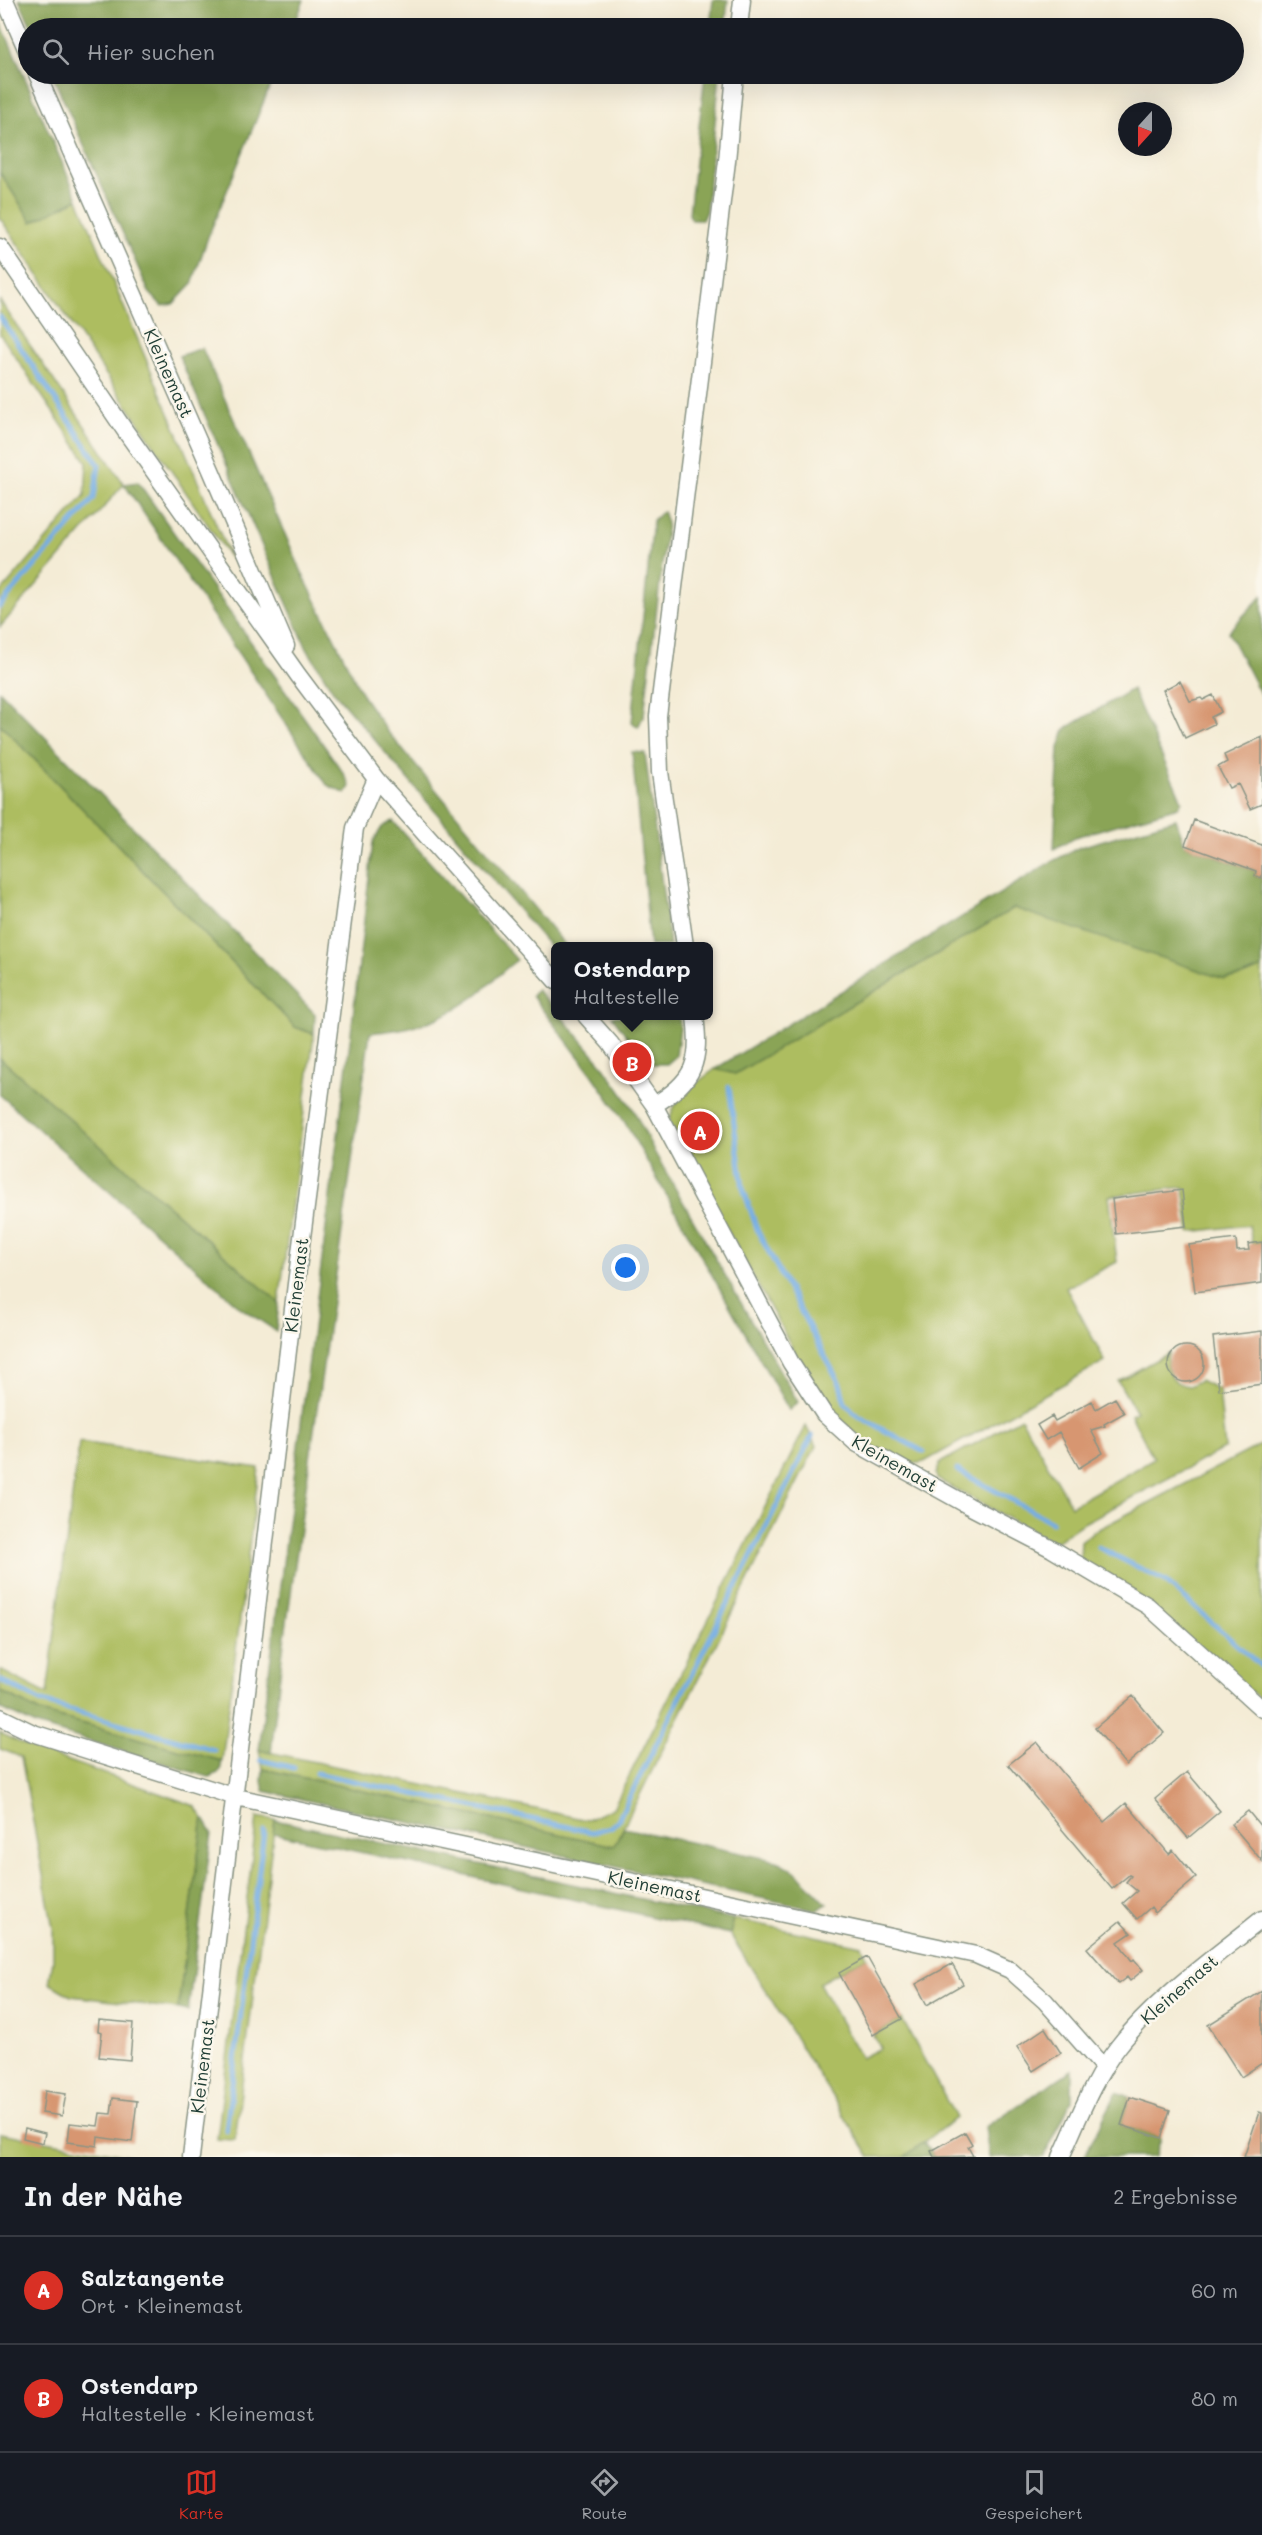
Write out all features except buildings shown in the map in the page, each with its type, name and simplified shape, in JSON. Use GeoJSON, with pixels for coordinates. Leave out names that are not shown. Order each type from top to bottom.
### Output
{"type":"FeatureCollection","features":[{"type":"Feature","properties":{"kind":"street"},"geometry":{"type":"LineString","coordinates":[[5,0],[18,30]]}},
{"type":"Feature","properties":{"kind":"street"},"geometry":{"type":"LineString","coordinates":[[740,18],[742,0]]}},
{"type":"Feature","properties":{"kind":"street","name":"Kleinemast"},"geometry":{"type":"LineString","coordinates":[[42,84],[298,675]]}},
{"type":"Feature","properties":{"kind":"street"},"geometry":{"type":"LineString","coordinates":[[684,942],[660,772],[658,716],[734,84]]}},
{"type":"Feature","properties":{"kind":"street","name":"Kleinemast"},"geometry":{"type":"LineString","coordinates":[[0,247],[133,442],[298,675],[376,779],[551,976]]}},
{"type":"Feature","properties":{"kind":"street","name":"Kleinemast"},"geometry":{"type":"LineString","coordinates":[[191,2157],[296,1284],[355,828],[376,779]]}},
{"type":"Feature","properties":{"kind":"street","name":"Kleinemast"},"geometry":{"type":"LineString","coordinates":[[590,1020],[610,1043],[654,1105],[791,1363],[824,1414],[856,1443],[1052,1549],[1148,1606],[1262,1709]]}},
{"type":"Feature","properties":{"kind":"street"},"geometry":{"type":"LineString","coordinates":[[654,1105],[674,1093],[690,1074],[698,1042],[695,1020]]}},
{"type":"Feature","properties":{"kind":"street","name":"Kleinemast"},"geometry":{"type":"LineString","coordinates":[[0,1717],[33,1733],[236,1797],[976,1955],[1010,1970],[1045,2001],[1104,2068]]}},
{"type":"Feature","properties":{"kind":"street","name":"Kleinemast"},"geometry":{"type":"LineString","coordinates":[[1062,2157],[1104,2068],[1118,2047],[1141,2021],[1262,1919]]}},
{"type":"Feature","properties":{"kind":"green space"},"geometry":{"type":"Polygon","coordinates":[[[19,0],[304,0],[297,18],[27,18],[19,0]]]}},
{"type":"Feature","properties":{"kind":"green space"},"geometry":{"type":"Polygon","coordinates":[[[713,0],[728,0],[726,18],[711,18],[713,0]]]}},
{"type":"Feature","properties":{"kind":"green space"},"geometry":{"type":"Polygon","coordinates":[[[0,21],[18,62],[18,84],[28,84],[78,199],[32,222],[0,173],[0,21]]]}},
{"type":"Feature","properties":{"kind":"green space"},"geometry":{"type":"Polygon","coordinates":[[[56,84],[271,84],[208,237],[192,284],[173,304],[162,306],[149,292],[56,84]]]}},
{"type":"Feature","properties":{"kind":"green space"},"geometry":{"type":"Polygon","coordinates":[[[704,84],[719,84],[706,211],[702,220],[692,220],[689,214],[704,84]]]}},
{"type":"Feature","properties":{"kind":"green space"},"geometry":{"type":"Polygon","coordinates":[[[0,173],[32,222],[78,199],[231,559],[0,218],[0,173]]]}},
{"type":"Feature","properties":{"kind":"green space"},"geometry":{"type":"Polygon","coordinates":[[[0,301],[124,484],[0,627],[0,593],[85,495],[87,462],[0,334],[0,301]]]}},
{"type":"Feature","properties":{"kind":"green space"},"geometry":{"type":"Polygon","coordinates":[[[202,348],[304,577],[364,698],[387,731],[563,942],[551,942],[551,948],[334,692],[307,649],[179,356],[202,348]]]}},
{"type":"Feature","properties":{"kind":"green space"},"geometry":{"type":"Polygon","coordinates":[[[138,482],[344,774],[350,786],[346,794],[327,785],[124,484],[138,482]]]}},
{"type":"Feature","properties":{"kind":"green space"},"geometry":{"type":"Polygon","coordinates":[[[663,511],[667,523],[644,715],[638,727],[632,722],[653,520],[663,511]]]}},
{"type":"Feature","properties":{"kind":"green space"},"geometry":{"type":"Polygon","coordinates":[[[1262,596],[1262,697],[1228,632],[1262,596]]]}},
{"type":"Feature","properties":{"kind":"green space"},"geometry":{"type":"Polygon","coordinates":[[[1132,689],[1182,801],[1178,807],[1075,837],[1054,849],[1059,748],[1065,729],[1132,689]]]}},
{"type":"Feature","properties":{"kind":"green space"},"geometry":{"type":"Polygon","coordinates":[[[0,691],[315,1014],[314,1034],[295,1027],[0,724],[0,691]]]}},
{"type":"Feature","properties":{"kind":"green space"},"geometry":{"type":"Polygon","coordinates":[[[0,724],[295,1027],[314,1034],[279,1303],[0,1058],[0,724]]]}},
{"type":"Feature","properties":{"kind":"green space"},"geometry":{"type":"Polygon","coordinates":[[[632,752],[645,753],[669,942],[650,942],[632,752]]]}},
{"type":"Feature","properties":{"kind":"green space"},"geometry":{"type":"Polygon","coordinates":[[[1176,819],[1185,845],[1256,871],[1255,876],[1262,878],[1262,968],[1243,976],[1224,979],[1014,908],[735,1074],[715,1069],[1051,862],[1080,847],[1176,819]]]}},
{"type":"Feature","properties":{"kind":"green space"},"geometry":{"type":"Polygon","coordinates":[[[393,821],[517,960],[474,997],[436,1019],[412,1027],[370,1033],[282,1657],[271,1753],[259,1750],[351,1033],[373,842],[382,827],[393,821]]]}},
{"type":"Feature","properties":{"kind":"green space"},"geometry":{"type":"Polygon","coordinates":[[[1014,908],[1243,976],[1262,968],[1262,1242],[1252,1243],[1249,1225],[1190,1232],[1184,1187],[1109,1196],[1117,1262],[1066,1288],[1105,1361],[924,1462],[906,1465],[863,1442],[820,1398],[669,1124],[671,1114],[680,1099],[692,1086],[715,1069],[735,1074],[1014,908]]]}},
{"type":"Feature","properties":{"kind":"green space"},"geometry":{"type":"Polygon","coordinates":[[[537,990],[551,1005],[551,1020],[564,1020],[601,1063],[633,1109],[655,1153],[798,1402],[789,1410],[624,1121],[592,1074],[532,996],[537,990]]]}},
{"type":"Feature","properties":{"kind":"green space"},"geometry":{"type":"Polygon","coordinates":[[[615,1020],[679,1020],[676,1056],[667,1064],[654,1064],[635,1047],[615,1020]]]}},
{"type":"Feature","properties":{"kind":"green space"},"geometry":{"type":"Polygon","coordinates":[[[0,1058],[279,1303],[276,1331],[241,1308],[0,1095],[0,1058]]]}},
{"type":"Feature","properties":{"kind":"green space"},"geometry":{"type":"Polygon","coordinates":[[[1168,1353],[1168,1370],[1177,1382],[1189,1386],[1200,1380],[1219,1390],[1225,1448],[1080,1525],[1057,1541],[1050,1541],[937,1479],[936,1474],[940,1463],[1021,1418],[1071,1506],[1154,1459],[1131,1415],[1136,1412],[1118,1381],[1168,1353]]]}},
{"type":"Feature","properties":{"kind":"green space"},"geometry":{"type":"Polygon","coordinates":[[[806,1426],[816,1446],[614,1846],[263,1769],[259,1750],[587,1820],[613,1808],[806,1426]]]}},
{"type":"Feature","properties":{"kind":"green space"},"geometry":{"type":"Polygon","coordinates":[[[79,1442],[259,1468],[222,1761],[40,1712],[0,1691],[0,1670],[47,1694],[79,1442]]]}},
{"type":"Feature","properties":{"kind":"green space"},"geometry":{"type":"Polygon","coordinates":[[[1262,1444],[1262,1700],[1080,1560],[1081,1541],[1093,1532],[1262,1444]]]}},
{"type":"Feature","properties":{"kind":"green space"},"geometry":{"type":"Polygon","coordinates":[[[0,1691],[40,1712],[222,1761],[220,1772],[209,1777],[36,1725],[0,1708],[0,1691]]]}},
{"type":"Feature","properties":{"kind":"green space"},"geometry":{"type":"Polygon","coordinates":[[[0,1733],[27,1746],[195,1806],[203,1817],[178,2009],[71,1996],[49,1983],[53,1960],[53,1928],[21,1757],[0,1749],[0,1733]]]}},
{"type":"Feature","properties":{"kind":"green space"},"geometry":{"type":"Polygon","coordinates":[[[263,1769],[614,1846],[624,1828],[777,1861],[795,1871],[827,1904],[817,1910],[264,1791],[263,1769]]]}},
{"type":"Feature","properties":{"kind":"green space"},"geometry":{"type":"Polygon","coordinates":[[[203,1817],[212,1833],[188,2011],[178,2009],[203,1817]]]}},
{"type":"Feature","properties":{"kind":"green space"},"geometry":{"type":"Polygon","coordinates":[[[257,1817],[275,1820],[235,2140],[217,2139],[257,1817]]]}},
{"type":"Feature","properties":{"kind":"green space"},"geometry":{"type":"Polygon","coordinates":[[[275,1820],[734,1919],[730,1934],[273,1833],[275,1820]]]}},
{"type":"Feature","properties":{"kind":"green space"},"geometry":{"type":"Polygon","coordinates":[[[734,1919],[862,1946],[867,1957],[819,1983],[861,2058],[881,2048],[873,2035],[902,2019],[956,2118],[904,2157],[870,2157],[730,1934],[734,1919]]]}},
{"type":"Feature","properties":{"kind":"green space"},"geometry":{"type":"Polygon","coordinates":[[[1072,2070],[1072,2100],[1044,2157],[989,2157],[985,2127],[1072,2070]]]}},
{"type":"Feature","properties":{"kind":"green space"},"geometry":{"type":"Polygon","coordinates":[[[1117,2092],[1130,2097],[1121,2125],[1161,2138],[1155,2157],[1084,2157],[1117,2092]]]}},
{"type":"Feature","properties":{"kind":"green space"},"geometry":{"type":"Polygon","coordinates":[[[0,2133],[138,2157],[0,2157],[0,2133]]]}},
{"type":"Feature","properties":{"kind":"green space"},"geometry":{"type":"Polygon","coordinates":[[[924,2142],[934,2157],[904,2157],[924,2142]]]}},
{"type":"Feature","properties":{"kind":"waterway"},"geometry":{"type":"LineString","coordinates":[[0,317],[99,465],[94,498],[0,606]]}},
{"type":"Feature","properties":{"kind":"waterway"},"geometry":{"type":"LineString","coordinates":[[729,1087],[743,1188],[758,1232],[840,1384],[845,1403],[858,1416],[924,1452]]}},
{"type":"Feature","properties":{"kind":"waterway"},"geometry":{"type":"LineString","coordinates":[[316,1773],[592,1832],[611,1827],[618,1820],[812,1436]]}},
{"type":"Feature","properties":{"kind":"waterway"},"geometry":{"type":"LineString","coordinates":[[957,1470],[1052,1522]]}},
{"type":"Feature","properties":{"kind":"waterway"},"geometry":{"type":"LineString","coordinates":[[1098,1547],[1165,1581],[1262,1667]]}},
{"type":"Feature","properties":{"kind":"waterway"},"geometry":{"type":"LineString","coordinates":[[0,1680],[42,1702],[214,1750]]}},
{"type":"Feature","properties":{"kind":"waterway"},"geometry":{"type":"LineString","coordinates":[[261,1760],[294,1768]]}},
{"type":"Feature","properties":{"kind":"waterway"},"geometry":{"type":"LineString","coordinates":[[226,2131],[264,1831]]}},
{"type":"Feature","properties":{"kind":"place","name":"Ostendarp"},"geometry":{"type":"Point","coordinates":[632,1062]}},
{"type":"Feature","properties":{"kind":"place","name":"Salztangente"},"geometry":{"type":"Point","coordinates":[700,1131]}}]}
